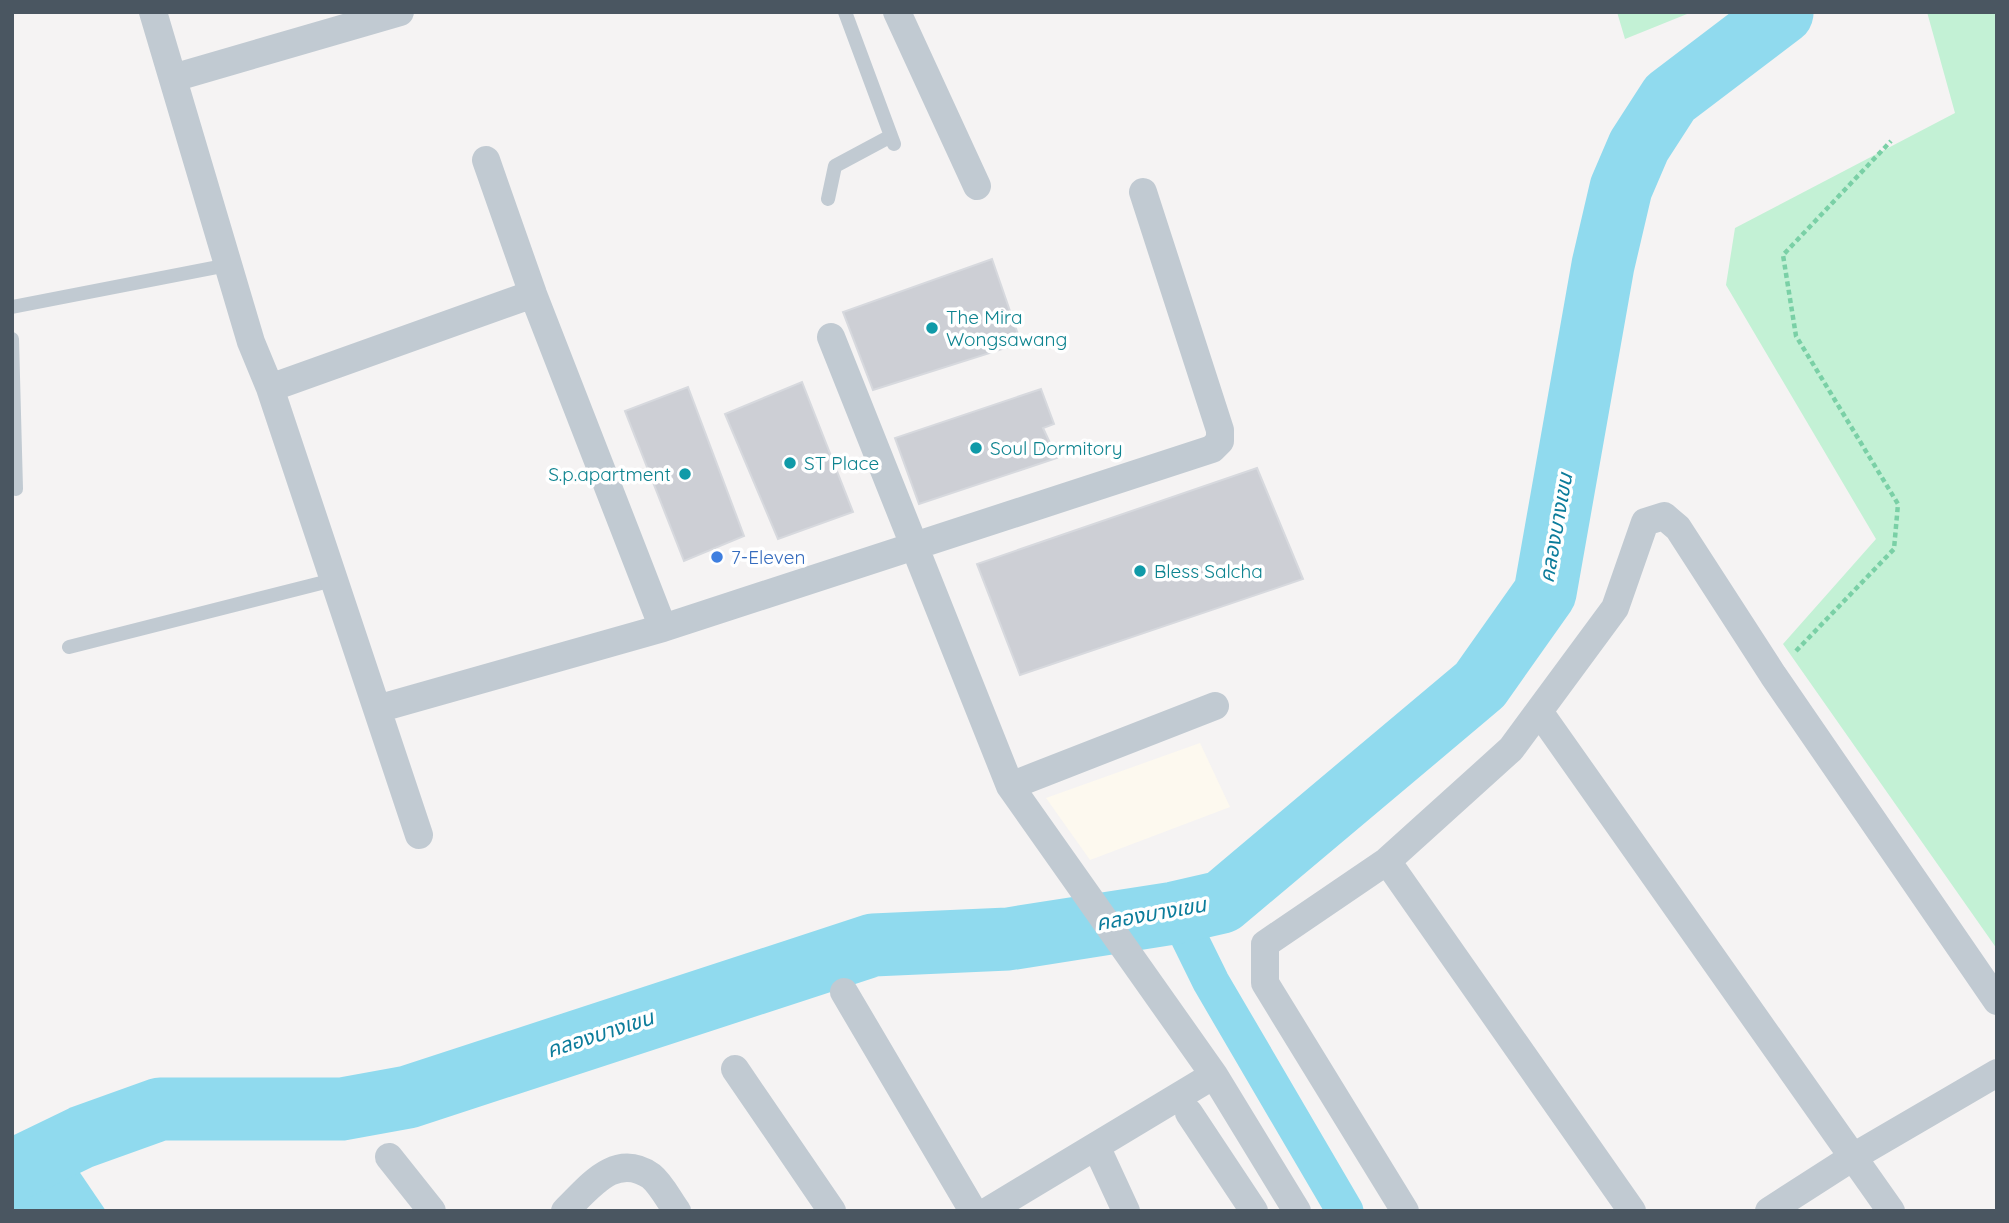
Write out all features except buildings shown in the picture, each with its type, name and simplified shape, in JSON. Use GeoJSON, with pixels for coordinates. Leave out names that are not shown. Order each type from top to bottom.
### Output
{"type":"FeatureCollection","features":[{"type":"Feature","properties":{"kind":"street"},"geometry":{"type":"LineString","coordinates":[[153,12],[251,342],[270,388],[419,835]]}},
{"type":"Feature","properties":{"kind":"street"},"geometry":{"type":"LineString","coordinates":[[173,78],[400,12]]}},
{"type":"Feature","properties":{"kind":"street"},"geometry":{"type":"LineString","coordinates":[[897,12],[977,186]]}},
{"type":"Feature","properties":{"kind":"street"},"geometry":{"type":"LineString","coordinates":[[486,160],[533,294],[663,628]]}},
{"type":"Feature","properties":{"kind":"street"},"geometry":{"type":"LineString","coordinates":[[377,709],[663,628],[1212,449],[1220,441],[1220,430],[1143,192]]}},
{"type":"Feature","properties":{"kind":"street"},"geometry":{"type":"LineString","coordinates":[[270,388],[533,294]]}},
{"type":"Feature","properties":{"kind":"street"},"geometry":{"type":"LineString","coordinates":[[831,337],[1010,786],[1214,1075],[1297,1211]]}},
{"type":"Feature","properties":{"kind":"street"},"geometry":{"type":"LineString","coordinates":[[1405,1211],[1265,983],[1265,944],[1387,862],[1511,749],[1615,608],[1645,522],[1664,516],[1678,527],[1773,675],[1997,1001]]}},
{"type":"Feature","properties":{"kind":"street"},"geometry":{"type":"LineString","coordinates":[[1010,786],[1215,706]]}},
{"type":"Feature","properties":{"kind":"street"},"geometry":{"type":"LineString","coordinates":[[1540,713],[1891,1211]]}},
{"type":"Feature","properties":{"kind":"street"},"geometry":{"type":"LineString","coordinates":[[1387,862],[1632,1211]]}},
{"type":"Feature","properties":{"kind":"street"},"geometry":{"type":"LineString","coordinates":[[844,992],[973,1211]]}},
{"type":"Feature","properties":{"kind":"street"},"geometry":{"type":"LineString","coordinates":[[735,1069],[832,1211]]}},
{"type":"Feature","properties":{"kind":"street"},"geometry":{"type":"LineString","coordinates":[[1769,1211],[1853,1157],[1997,1073]]}},
{"type":"Feature","properties":{"kind":"street"},"geometry":{"type":"LineString","coordinates":[[988,1211],[1214,1075]]}},
{"type":"Feature","properties":{"kind":"street"},"geometry":{"type":"LineString","coordinates":[[1189,1113],[1254,1211]]}},
{"type":"Feature","properties":{"kind":"street"},"geometry":{"type":"LineString","coordinates":[[1096,1146],[1126,1211]]}},
{"type":"Feature","properties":{"kind":"street"},"geometry":{"type":"LineString","coordinates":[[389,1157],[432,1211]]}},
{"type":"Feature","properties":{"kind":"street"},"geometry":{"type":"LineString","coordinates":[[565,1211],[611,1168],[629,1167],[651,1177],[677,1211]]}},
{"type":"Feature","properties":{"kind":"lane"},"geometry":{"type":"LineString","coordinates":[[828,199],[835,166],[893,140],[845,12]]}},
{"type":"Feature","properties":{"kind":"lane"},"geometry":{"type":"LineString","coordinates":[[12,307],[228,265]]}},
{"type":"Feature","properties":{"kind":"lane"},"geometry":{"type":"LineString","coordinates":[[12,339],[16,489]]}},
{"type":"Feature","properties":{"kind":"lane"},"geometry":{"type":"LineString","coordinates":[[69,647],[333,580]]}},
{"type":"Feature","properties":{"kind":"path"},"geometry":{"type":"LineString","coordinates":[[1773,675],[1894,549],[1898,504],[1796,336],[1783,255],[1891,141]]}},
{"type":"Feature","properties":{"kind":"shaded area"},"geometry":{"type":"Polygon","coordinates":[[[1200,743],[1230,807],[1090,860],[1046,798],[1200,743]]]}},
{"type":"Feature","properties":{"kind":"green space"},"geometry":{"type":"Polygon","coordinates":[[[1617,12],[1692,12],[1625,39],[1617,12]]]}},
{"type":"Feature","properties":{"kind":"green space"},"geometry":{"type":"Polygon","coordinates":[[[1927,12],[1997,12],[1997,949],[1783,644],[1876,539],[1726,285],[1735,228],[1955,113],[1927,12]]]}},
{"type":"Feature","properties":{"kind":"water"},"geometry":{"type":"Polygon","coordinates":[[[68,1155],[106,1211],[12,1211],[12,1185],[68,1155]]]}},
{"type":"Feature","properties":{"kind":"waterway","name":"คลองบางเขน"},"geometry":{"type":"LineString","coordinates":[[12,1171],[82,1137],[160,1109],[342,1109],[408,1097],[873,945],[1008,939],[1174,913],[1222,902],[1480,685],[1545,593],[1603,265],[1621,188],[1639,146],[1670,98],[1782,13]]}},
{"type":"Feature","properties":{"kind":"waterway"},"geometry":{"type":"LineString","coordinates":[[1177,913],[1211,982],[1345,1211]]}},
{"type":"Feature","properties":{"kind":"place","name":"The Mira Wongsawang"},"geometry":{"type":"Point","coordinates":[932,328]}},
{"type":"Feature","properties":{"kind":"place","name":"Soul Dormitory"},"geometry":{"type":"Point","coordinates":[976,448]}},
{"type":"Feature","properties":{"kind":"place","name":"ST Place"},"geometry":{"type":"Point","coordinates":[790,463]}},
{"type":"Feature","properties":{"kind":"place","name":"S.p.apartment"},"geometry":{"type":"Point","coordinates":[685,474]}},
{"type":"Feature","properties":{"kind":"place","name":"7-Eleven"},"geometry":{"type":"Point","coordinates":[717,557]}},
{"type":"Feature","properties":{"kind":"place","name":"Bless Salcha"},"geometry":{"type":"Point","coordinates":[1140,571]}}]}
